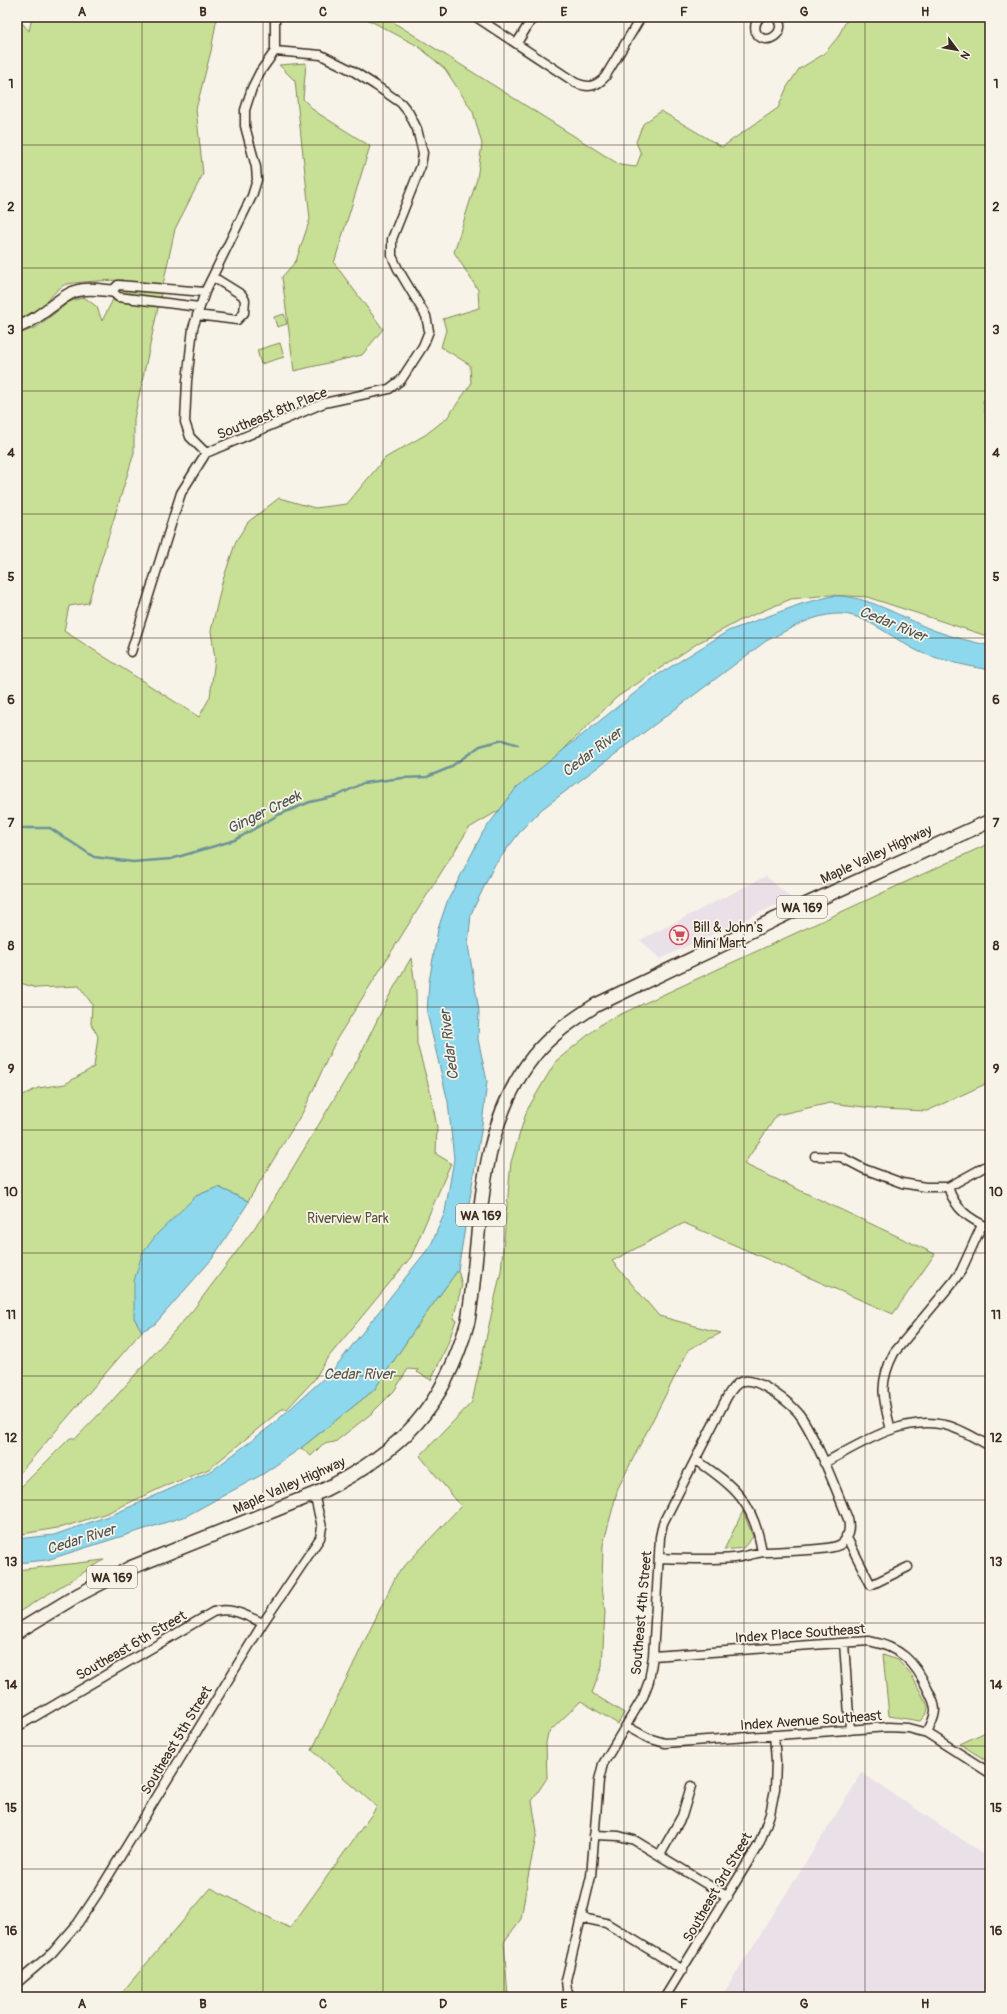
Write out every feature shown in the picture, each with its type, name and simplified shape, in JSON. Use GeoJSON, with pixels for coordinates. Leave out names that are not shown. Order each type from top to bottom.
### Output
{"type":"FeatureCollection","features":[{"type":"Feature","properties":{"kind":"main road","name":"Maple Valley Highway"},"geometry":{"type":"LineString","coordinates":[[17,1632],[78,1595],[130,1568],[314,1494],[350,1477],[379,1458],[403,1438],[417,1422],[441,1389],[462,1344],[468,1321],[484,1182],[489,1152],[494,1132],[505,1102],[533,1056],[565,1026],[596,1005],[805,905],[990,821]]}},
{"type":"Feature","properties":{"kind":"street"},"geometry":{"type":"LineString","coordinates":[[206,453],[190,437],[185,422],[187,381],[194,328],[199,307],[252,196],[257,180],[256,167],[245,126],[245,110],[252,88],[260,72],[275,51],[275,17]]}},
{"type":"Feature","properties":{"kind":"street"},"geometry":{"type":"LineString","coordinates":[[476,17],[576,82],[585,86],[599,83],[605,77],[641,17]]}},
{"type":"Feature","properties":{"kind":"street"},"geometry":{"type":"LineString","coordinates":[[517,43],[533,17]]}},
{"type":"Feature","properties":{"kind":"street"},"geometry":{"type":"LineString","coordinates":[[760,17],[756,21],[756,30],[760,37],[768,39],[776,37],[780,30],[780,22],[776,17]]}},
{"type":"Feature","properties":{"kind":"street","name":"Southeast 8th Place"},"geometry":{"type":"LineString","coordinates":[[131,652],[181,493],[206,453],[324,403],[389,389],[401,380],[423,346],[429,331],[426,316],[392,256],[392,240],[422,166],[423,153],[417,129],[409,113],[401,103],[375,85],[353,71],[322,55],[275,51]]}},
{"type":"Feature","properties":{"kind":"street"},"geometry":{"type":"LineString","coordinates":[[197,315],[237,320],[244,313],[245,300],[242,295],[213,277]]}},
{"type":"Feature","properties":{"kind":"street"},"geometry":{"type":"LineString","coordinates":[[112,291],[118,285],[206,292]]}},
{"type":"Feature","properties":{"kind":"street"},"geometry":{"type":"LineString","coordinates":[[17,327],[41,316],[65,297],[79,290],[112,291],[118,297],[199,307]]}},
{"type":"Feature","properties":{"kind":"street"},"geometry":{"type":"LineString","coordinates":[[815,1156],[841,1157],[864,1169],[902,1183],[926,1187],[948,1187],[990,1164]]}},
{"type":"Feature","properties":{"kind":"street"},"geometry":{"type":"LineString","coordinates":[[891,1430],[883,1397],[883,1378],[888,1366],[894,1354],[961,1271],[986,1226],[958,1208],[948,1187]]}},
{"type":"Feature","properties":{"kind":"street","name":"Southeast 4th Street"},"geometry":{"type":"LineString","coordinates":[[570,1997],[567,1990],[566,1980],[591,1876],[599,1780],[603,1764],[643,1697],[649,1681],[653,1656],[660,1558],[660,1537],[663,1523],[727,1397],[734,1386],[743,1381],[753,1380],[767,1388],[802,1416],[824,1463]]}},
{"type":"Feature","properties":{"kind":"street"},"geometry":{"type":"LineString","coordinates":[[660,1558],[711,1559],[736,1557],[762,1552],[828,1548],[841,1544],[850,1528],[848,1519],[824,1463],[891,1430],[914,1424],[946,1425],[990,1446]]}},
{"type":"Feature","properties":{"kind":"street"},"geometry":{"type":"LineString","coordinates":[[696,1460],[722,1478],[741,1496],[752,1515],[759,1534],[762,1552]]}},
{"type":"Feature","properties":{"kind":"street","name":"Southeast 5th Street"},"geometry":{"type":"LineString","coordinates":[[17,1983],[52,1953],[78,1923],[98,1893],[263,1623],[320,1538],[322,1527],[314,1494]]}},
{"type":"Feature","properties":{"kind":"street"},"geometry":{"type":"LineString","coordinates":[[846,1536],[871,1585],[908,1567]]}},
{"type":"Feature","properties":{"kind":"street","name":"Southeast 6th Street"},"geometry":{"type":"LineString","coordinates":[[17,1727],[213,1612],[222,1609],[233,1610],[263,1623]]}},
{"type":"Feature","properties":{"kind":"street","name":"Index Place Southeast"},"geometry":{"type":"LineString","coordinates":[[653,1656],[869,1641],[885,1644],[898,1651],[919,1671],[934,1704],[935,1712],[927,1733]]}},
{"type":"Feature","properties":{"kind":"street"},"geometry":{"type":"LineString","coordinates":[[844,1643],[850,1730]]}},
{"type":"Feature","properties":{"kind":"street","name":"Index Avenue Southeast"},"geometry":{"type":"LineString","coordinates":[[626,1726],[648,1738],[665,1743],[888,1727],[908,1728],[927,1733],[990,1773]]}},
{"type":"Feature","properties":{"kind":"street","name":"Southeast 3rd Street"},"geometry":{"type":"LineString","coordinates":[[665,1997],[728,1897],[759,1844],[770,1814],[775,1789],[776,1761],[774,1735]]}},
{"type":"Feature","properties":{"kind":"street"},"geometry":{"type":"LineString","coordinates":[[660,1855],[682,1816],[691,1786]]}},
{"type":"Feature","properties":{"kind":"street"},"geometry":{"type":"LineString","coordinates":[[594,1835],[619,1836],[634,1840],[728,1897]]}},
{"type":"Feature","properties":{"kind":"street"},"geometry":{"type":"LineString","coordinates":[[582,1918],[606,1923],[683,1970]]}},
{"type":"Feature","properties":{"kind":"shaded area"},"geometry":{"type":"Polygon","coordinates":[[[766,876],[791,898],[660,959],[640,940],[766,876]]]}},
{"type":"Feature","properties":{"kind":"shaded area"},"geometry":{"type":"Polygon","coordinates":[[[862,1773],[990,1858],[990,1997],[721,1997],[862,1773]]]}},
{"type":"Feature","properties":{"kind":"green space"},"geometry":{"type":"Polygon","coordinates":[[[17,17],[29,31],[32,17],[217,17],[211,51],[196,109],[203,174],[175,229],[134,419],[134,453],[88,603],[69,606],[64,631],[199,717],[210,697],[215,659],[211,631],[222,583],[236,541],[248,522],[279,498],[315,508],[347,504],[385,458],[425,435],[447,418],[471,384],[470,365],[441,347],[446,330],[443,319],[479,308],[478,290],[454,252],[477,179],[482,144],[473,112],[445,69],[418,46],[363,17],[385,17],[620,165],[636,167],[641,154],[636,142],[643,124],[661,111],[722,147],[778,108],[787,87],[799,69],[824,54],[838,37],[848,17],[990,17],[990,391],[983,401],[987,425],[990,426],[990,637],[867,597],[829,595],[791,599],[741,620],[698,643],[617,697],[569,744],[515,801],[469,828],[336,1040],[304,1110],[248,1201],[218,1187],[196,1196],[134,1318],[142,1331],[17,1476],[17,1098],[38,1088],[65,1084],[94,1067],[98,1036],[91,1024],[92,1004],[79,986],[37,988],[17,982],[17,335],[37,327],[69,302],[84,297],[97,307],[102,321],[123,280],[83,282],[64,285],[31,316],[17,320],[17,17]]]}},
{"type":"Feature","properties":{"kind":"green space"},"geometry":{"type":"Polygon","coordinates":[[[306,63],[303,99],[316,112],[370,146],[334,263],[383,329],[362,355],[294,371],[282,277],[296,261],[310,219],[295,81],[279,65],[306,63]]]}},
{"type":"Feature","properties":{"kind":"green space"},"geometry":{"type":"Polygon","coordinates":[[[284,314],[287,324],[277,327],[274,317],[284,314]]]}},
{"type":"Feature","properties":{"kind":"green space"},"geometry":{"type":"Polygon","coordinates":[[[280,343],[284,357],[261,364],[257,350],[280,343]]]}},
{"type":"Feature","properties":{"kind":"green space"},"geometry":{"type":"Polygon","coordinates":[[[990,843],[990,1082],[927,1111],[882,1109],[830,1103],[777,1115],[744,1164],[935,1254],[893,1314],[684,1223],[612,1261],[659,1316],[721,1333],[689,1349],[618,1488],[603,1545],[602,1585],[605,1612],[602,1666],[592,1693],[624,1713],[618,1724],[581,1701],[548,1733],[546,1743],[547,1778],[532,1801],[537,1832],[521,1919],[504,1942],[508,1997],[118,1997],[211,1888],[290,1928],[377,1807],[312,1750],[397,1574],[461,1506],[420,1456],[472,1402],[501,1271],[511,1162],[527,1110],[556,1061],[604,1022],[990,843]]]}},
{"type":"Feature","properties":{"kind":"green space","name":"Riverview Park"},"geometry":{"type":"Polygon","coordinates":[[[411,958],[416,991],[417,1044],[430,1091],[437,1127],[436,1154],[451,1163],[411,1257],[326,1360],[314,1380],[287,1409],[282,1409],[209,1469],[163,1487],[107,1513],[63,1527],[17,1535],[17,1491],[70,1438],[76,1438],[111,1402],[193,1310],[267,1211],[358,1059],[388,998],[411,958]]]}},
{"type":"Feature","properties":{"kind":"green space"},"geometry":{"type":"Polygon","coordinates":[[[458,1270],[462,1285],[453,1319],[456,1320],[447,1346],[431,1380],[417,1372],[419,1370],[408,1369],[394,1391],[372,1413],[335,1442],[323,1444],[311,1456],[301,1448],[374,1390],[415,1329],[458,1270]]]}},
{"type":"Feature","properties":{"kind":"green space"},"geometry":{"type":"Polygon","coordinates":[[[743,1511],[753,1537],[743,1548],[724,1550],[743,1511]]]}},
{"type":"Feature","properties":{"kind":"green space"},"geometry":{"type":"Polygon","coordinates":[[[104,1560],[17,1613],[17,1570],[104,1560]]]}},
{"type":"Feature","properties":{"kind":"green space"},"geometry":{"type":"Polygon","coordinates":[[[883,1655],[898,1660],[912,1676],[928,1706],[927,1713],[920,1721],[889,1716],[883,1655]]]}},
{"type":"Feature","properties":{"kind":"green space"},"geometry":{"type":"Polygon","coordinates":[[[990,1730],[990,1763],[960,1744],[990,1730]]]}},
{"type":"Feature","properties":{"kind":"water","name":"Cedar River"},"geometry":{"type":"Polygon","coordinates":[[[832,596],[845,596],[871,603],[940,632],[990,646],[990,670],[956,663],[922,653],[858,618],[837,614],[818,617],[766,641],[542,809],[523,828],[494,866],[471,914],[468,945],[479,1011],[478,1039],[487,1081],[482,1125],[458,1270],[415,1329],[374,1390],[301,1448],[263,1474],[186,1516],[47,1560],[17,1563],[17,1539],[54,1535],[114,1514],[213,1470],[272,1425],[333,1370],[431,1245],[445,1212],[454,1159],[448,1102],[427,1013],[429,982],[438,929],[447,902],[483,832],[517,787],[656,676],[728,631],[801,604],[832,596]]]}},
{"type":"Feature","properties":{"kind":"water"},"geometry":{"type":"Polygon","coordinates":[[[218,1187],[248,1201],[248,1203],[212,1259],[155,1324],[142,1331],[134,1318],[134,1281],[142,1254],[157,1234],[196,1196],[218,1187]]]}},
{"type":"Feature","properties":{"kind":"waterway","name":"Ginger Creek"},"geometry":{"type":"LineString","coordinates":[[17,828],[50,828],[94,857],[133,862],[171,859],[235,840],[278,815],[310,802],[337,796],[363,783],[402,778],[427,777],[449,768],[480,746],[502,740],[518,745]]}},
{"type":"Feature","properties":{"kind":"place","name":"Bill & John's Mini Mart"},"geometry":{"type":"Point","coordinates":[679,935]}}]}
